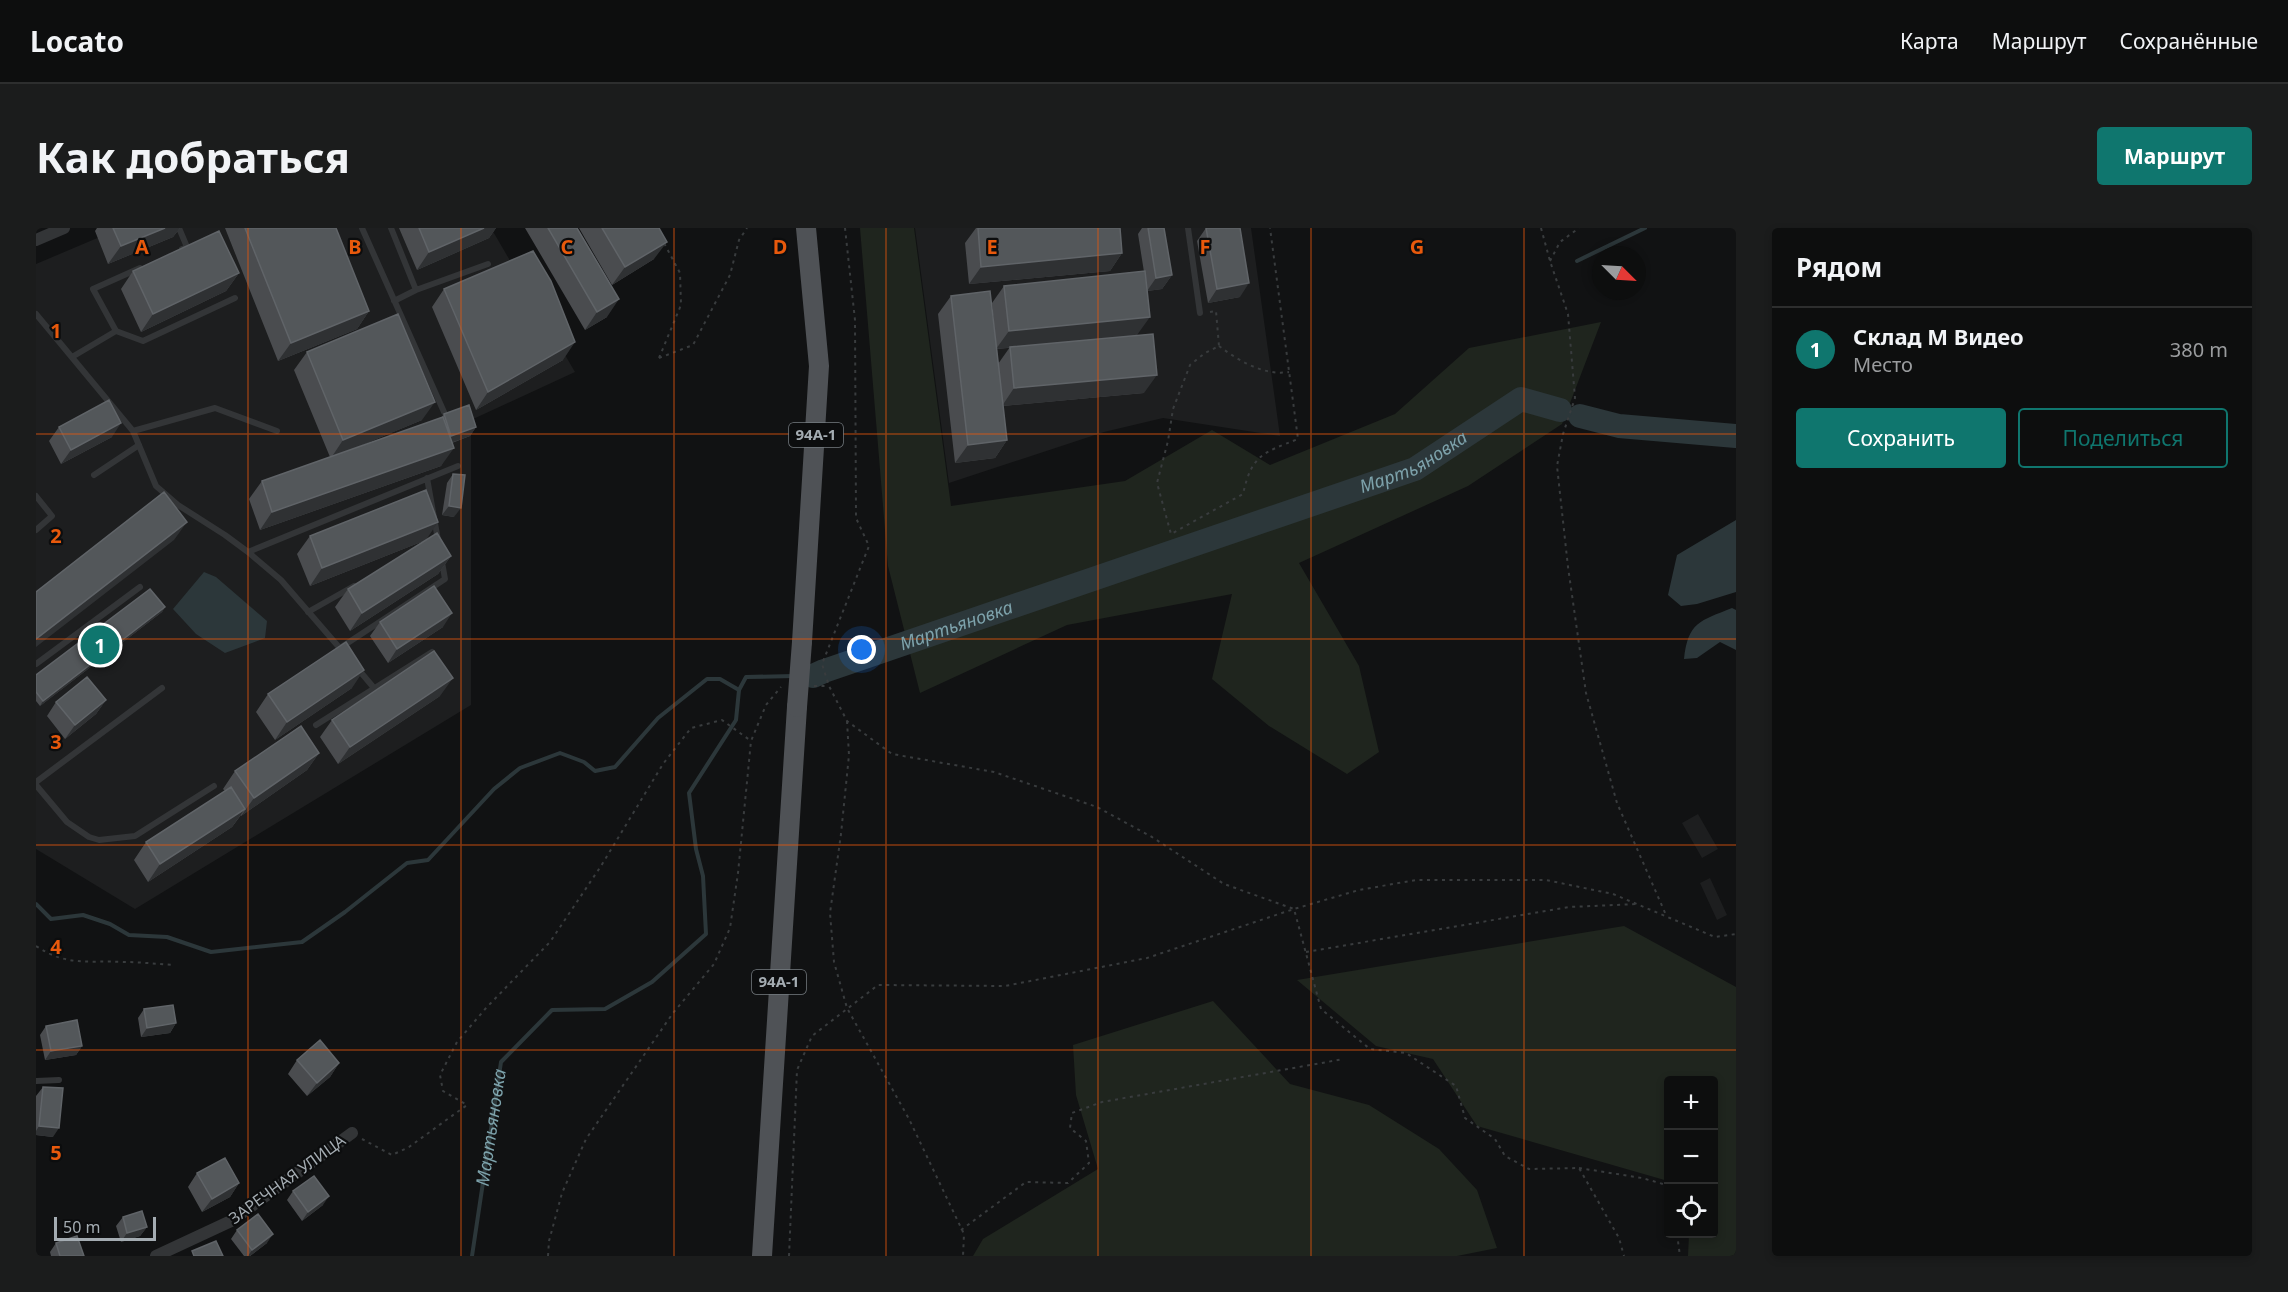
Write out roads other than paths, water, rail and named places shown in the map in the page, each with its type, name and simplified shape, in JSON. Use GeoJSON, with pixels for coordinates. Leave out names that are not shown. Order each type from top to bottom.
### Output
{"type":"FeatureCollection","features":[{"type":"Feature","properties":{"kind":"main road","name":"94А-1"},"geometry":{"type":"LineString","coordinates":[[762,1256],[819,366],[806,228]]}},
{"type":"Feature","properties":{"kind":"street"},"geometry":{"type":"LineString","coordinates":[[36,240],[64,228]]}},
{"type":"Feature","properties":{"kind":"street","name":"ЗАРЕЧНАЯ УЛИЦА"},"geometry":{"type":"LineString","coordinates":[[156,1256],[231,1221],[352,1133]]}},
{"type":"Feature","properties":{"kind":"lane"},"geometry":{"type":"LineString","coordinates":[[176,252],[187,247],[179,228]]}},
{"type":"Feature","properties":{"kind":"lane"},"geometry":{"type":"LineString","coordinates":[[362,228],[444,412]]}},
{"type":"Feature","properties":{"kind":"lane"},"geometry":{"type":"LineString","coordinates":[[391,228],[416,290]]}},
{"type":"Feature","properties":{"kind":"lane"},"geometry":{"type":"LineString","coordinates":[[1188,228],[1200,313]]}},
{"type":"Feature","properties":{"kind":"lane"},"geometry":{"type":"LineString","coordinates":[[394,301],[416,290],[488,264]]}},
{"type":"Feature","properties":{"kind":"lane"},"geometry":{"type":"LineString","coordinates":[[145,266],[93,290],[116,331],[143,341],[235,298]]}},
{"type":"Feature","properties":{"kind":"lane"},"geometry":{"type":"LineString","coordinates":[[36,314],[133,431],[156,486],[178,505],[248,552],[281,580],[346,656]]}},
{"type":"Feature","properties":{"kind":"lane"},"geometry":{"type":"LineString","coordinates":[[72,357],[116,331]]}},
{"type":"Feature","properties":{"kind":"lane"},"geometry":{"type":"LineString","coordinates":[[133,431],[215,408],[277,431]]}},
{"type":"Feature","properties":{"kind":"lane"},"geometry":{"type":"LineString","coordinates":[[94,475],[139,445]]}},
{"type":"Feature","properties":{"kind":"lane"},"geometry":{"type":"LineString","coordinates":[[248,552],[458,466]]}},
{"type":"Feature","properties":{"kind":"lane"},"geometry":{"type":"LineString","coordinates":[[427,478],[439,548]]}},
{"type":"Feature","properties":{"kind":"lane"},"geometry":{"type":"LineString","coordinates":[[36,496],[52,516],[36,530]]}},
{"type":"Feature","properties":{"kind":"lane"},"geometry":{"type":"LineString","coordinates":[[428,544],[438,538]]}},
{"type":"Feature","properties":{"kind":"lane"},"geometry":{"type":"LineString","coordinates":[[340,648],[445,579],[441,558]]}},
{"type":"Feature","properties":{"kind":"lane"},"geometry":{"type":"LineString","coordinates":[[308,612],[358,584]]}},
{"type":"Feature","properties":{"kind":"lane"},"geometry":{"type":"LineString","coordinates":[[36,664],[140,587]]}},
{"type":"Feature","properties":{"kind":"lane"},"geometry":{"type":"LineString","coordinates":[[316,724],[432,652]]}},
{"type":"Feature","properties":{"kind":"lane"},"geometry":{"type":"LineString","coordinates":[[353,664],[374,688]]}},
{"type":"Feature","properties":{"kind":"lane"},"geometry":{"type":"LineString","coordinates":[[162,688],[36,784],[68,822],[88,837],[99,840],[135,836],[214,786]]}},
{"type":"Feature","properties":{"kind":"lane"},"geometry":{"type":"LineString","coordinates":[[36,1081],[59,1080]]}},
{"type":"Feature","properties":{"kind":"waterway"},"geometry":{"type":"LineString","coordinates":[[1577,261],[1645,228]]}},
{"type":"Feature","properties":{"kind":"waterway","name":"Мартьяновка"},"geometry":{"type":"LineString","coordinates":[[813,676],[1415,469],[1521,399],[1560,410]]}},
{"type":"Feature","properties":{"kind":"waterway","name":"Мартьяновка"},"geometry":{"type":"LineString","coordinates":[[1580,416],[1619,426],[1736,436]]}},
{"type":"Feature","properties":{"kind":"waterway","name":"Мартьяновка"},"geometry":{"type":"LineString","coordinates":[[472,1256],[501,1062],[552,1010],[605,1009],[652,982],[706,934],[703,876],[696,849],[689,793],[736,720],[739,690],[746,677],[794,676]]}},
{"type":"Feature","properties":{"kind":"waterway"},"geometry":{"type":"LineString","coordinates":[[36,904],[51,919],[83,915],[110,924],[129,935],[167,937],[211,952],[302,942],[345,912],[407,863],[428,860],[494,789],[520,768],[560,753],[584,762],[595,771],[615,767],[658,718],[707,679],[720,679],[739,690]]}},
{"type":"Feature","properties":{"kind":"place","name":"Склад М Видео"},"geometry":{"type":"Point","coordinates":[100,645]}}]}
